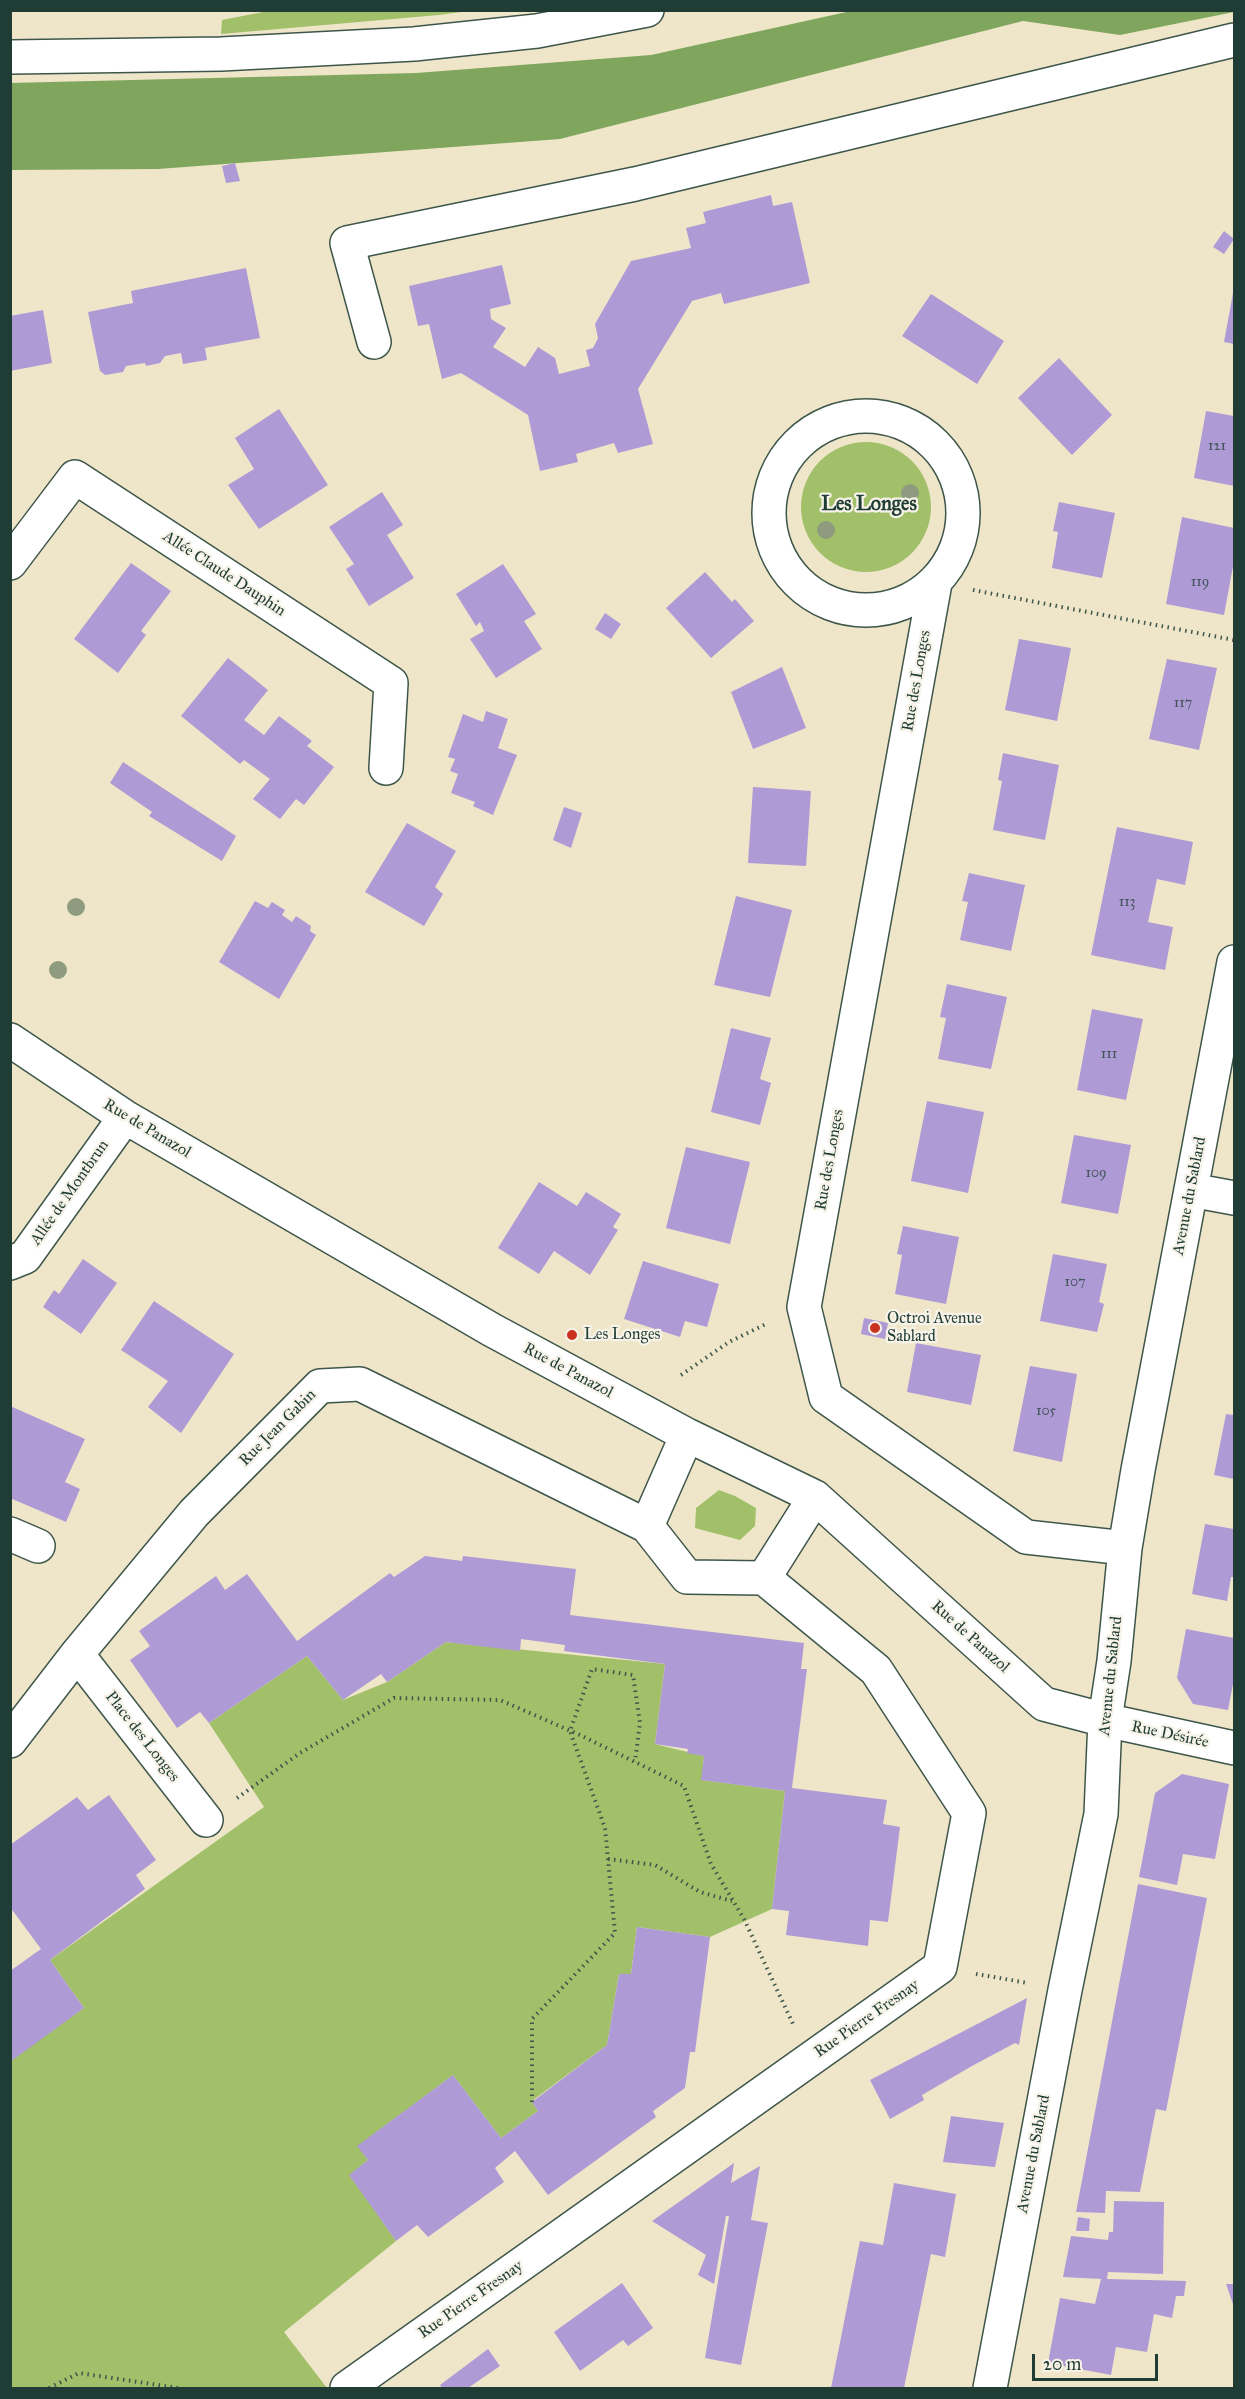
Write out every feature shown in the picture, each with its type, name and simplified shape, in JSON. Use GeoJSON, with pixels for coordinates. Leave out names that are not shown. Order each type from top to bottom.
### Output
{"type":"FeatureCollection","features":[{"type":"Feature","properties":{"kind":"main road"},"geometry":{"type":"LineString","coordinates":[[10,57],[221,54],[414,44],[537,31],[647,10]]}},
{"type":"Feature","properties":{"kind":"main road"},"geometry":{"type":"LineString","coordinates":[[374,342],[346,243],[635,184],[1234,40]]}},
{"type":"Feature","properties":{"kind":"main road","name":"Rue des Longes"},"geometry":{"type":"LineString","coordinates":[[935,582],[908,601],[876,611],[843,608],[823,600],[813,595],[788,573],[773,543],[768,510],[775,477],[792,448],[818,428],[847,417],[878,416],[908,425],[933,442],[952,467],[962,496],[962,527],[953,557],[935,582],[804,1307],[826,1397],[1026,1537],[1125,1548]]}},
{"type":"Feature","properties":{"kind":"main road","name":"Allée Claude Dauphin"},"geometry":{"type":"LineString","coordinates":[[10,562],[75,477],[391,683],[386,768]]}},
{"type":"Feature","properties":{"kind":"main road","name":"Avenue du Sablard"},"geometry":{"type":"LineString","coordinates":[[990,2388],[1065,1990],[1101,1814],[1105,1720],[1114,1661],[1125,1548],[1234,962]]}},
{"type":"Feature","properties":{"kind":"main road","name":"Rue de Panazol"},"geometry":{"type":"LineString","coordinates":[[10,1040],[125,1117],[492,1330],[687,1435],[814,1497],[1044,1704],[1105,1720]]}},
{"type":"Feature","properties":{"kind":"main road","name":"Allée de Montbrun"},"geometry":{"type":"LineString","coordinates":[[10,1263],[25,1257],[125,1117]]}},
{"type":"Feature","properties":{"kind":"main road"},"geometry":{"type":"LineString","coordinates":[[1191,1190],[1234,1198]]}},
{"type":"Feature","properties":{"kind":"main road","name":"Rue Jean Gabin"},"geometry":{"type":"LineString","coordinates":[[10,1741],[77,1654],[194,1513],[320,1386],[360,1384],[647,1526],[687,1577],[764,1578]]}},
{"type":"Feature","properties":{"kind":"main road"},"geometry":{"type":"LineString","coordinates":[[647,1526],[687,1435]]}},
{"type":"Feature","properties":{"kind":"main road"},"geometry":{"type":"LineString","coordinates":[[764,1578],[814,1497]]}},
{"type":"Feature","properties":{"kind":"main road","name":"Rue Pierre Fresnay"},"geometry":{"type":"LineString","coordinates":[[347,2388],[940,1967],[969,1813],[876,1670],[764,1578]]}},
{"type":"Feature","properties":{"kind":"main road","name":"Place des Longes"},"geometry":{"type":"LineString","coordinates":[[77,1654],[206,1820]]}},
{"type":"Feature","properties":{"kind":"main road","name":"Rue Désirée"},"geometry":{"type":"LineString","coordinates":[[1105,1720],[1234,1748]]}},
{"type":"Feature","properties":{"kind":"path"},"geometry":{"type":"LineString","coordinates":[[935,582],[1234,640]]}},
{"type":"Feature","properties":{"kind":"path"},"geometry":{"type":"LineString","coordinates":[[681,1375],[729,1342]]}},
{"type":"Feature","properties":{"kind":"path"},"geometry":{"type":"LineString","coordinates":[[532,2102],[532,2019],[615,1933],[605,1828],[570,1731],[592,1670],[633,1675],[640,1723],[635,1762]]}},
{"type":"Feature","properties":{"kind":"path"},"geometry":{"type":"LineString","coordinates":[[206,1820],[300,1753],[394,1698],[500,1700],[684,1786],[711,1864],[733,1901],[810,2060]]}},
{"type":"Feature","properties":{"kind":"path"},"geometry":{"type":"LineString","coordinates":[[608,1859],[655,1865],[700,1892],[733,1901]]}},
{"type":"Feature","properties":{"kind":"path"},"geometry":{"type":"LineString","coordinates":[[49,2388],[79,2373],[178,2388]]}},
{"type":"Feature","properties":{"kind":"green space"},"geometry":{"type":"Polygon","coordinates":[[[268,11],[469,11],[221,34],[222,20],[268,11]]]}},
{"type":"Feature","properties":{"kind":"green space"},"geometry":{"type":"Polygon","coordinates":[[[851,11],[1234,12],[1120,35],[1023,21],[560,139],[158,169],[11,170],[10,83],[416,73],[651,55],[851,11]]]}},
{"type":"Feature","properties":{"kind":"green space"},"geometry":{"type":"Polygon","coordinates":[[[866,442],[891,447],[912,461],[926,482],[931,507],[926,532],[912,553],[891,567],[866,572],[841,567],[820,553],[806,532],[801,507],[806,482],[820,461],[841,447],[866,442]]]}},
{"type":"Feature","properties":{"kind":"green space"},"geometry":{"type":"Polygon","coordinates":[[[719,1490],[756,1508],[755,1526],[740,1540],[695,1528],[696,1508],[719,1490]]]}},
{"type":"Feature","properties":{"kind":"green space"},"geometry":{"type":"Polygon","coordinates":[[[446,1642],[665,1664],[655,1744],[704,1756],[702,1780],[785,1791],[772,1909],[710,1937],[637,1927],[631,1974],[619,1974],[607,2045],[532,2101],[538,2111],[501,2138],[453,2075],[358,2146],[368,2160],[350,2175],[396,2241],[284,2332],[327,2388],[11,2388],[11,2059],[84,2008],[50,1960],[264,1807],[209,1723],[307,1656],[343,1700],[387,1682],[446,1642]]]}},
{"type":"Feature","properties":{"kind":"building"},"geometry":{"type":"Polygon","coordinates":[[[235,163],[240,181],[226,183],[222,166],[235,163]]]}},
{"type":"Feature","properties":{"kind":"building"},"geometry":{"type":"Polygon","coordinates":[[[771,195],[773,206],[792,202],[810,283],[724,304],[721,293],[692,301],[638,389],[653,444],[618,453],[614,443],[576,454],[578,462],[540,471],[528,415],[461,373],[442,379],[429,324],[418,326],[409,286],[502,265],[511,304],[490,309],[491,319],[506,328],[493,347],[525,367],[538,347],[555,358],[559,374],[590,366],[586,350],[593,348],[598,338],[595,324],[631,261],[691,248],[686,228],[706,223],[703,212],[771,195]]]}},
{"type":"Feature","properties":{"kind":"building"},"geometry":{"type":"Polygon","coordinates":[[[1224,231],[1234,239],[1224,254],[1213,247],[1224,231]]]}},
{"type":"Feature","properties":{"kind":"building"},"geometry":{"type":"Polygon","coordinates":[[[246,268],[260,338],[205,348],[207,360],[183,364],[181,353],[165,356],[160,363],[126,366],[123,372],[105,375],[100,371],[88,312],[133,303],[131,291],[246,268]]]}},
{"type":"Feature","properties":{"kind":"building"},"geometry":{"type":"Polygon","coordinates":[[[1234,293],[1234,344],[1224,342],[1234,293]]]}},
{"type":"Feature","properties":{"kind":"building"},"geometry":{"type":"Polygon","coordinates":[[[931,294],[1004,341],[977,384],[902,336],[931,294]]]}},
{"type":"Feature","properties":{"kind":"building"},"geometry":{"type":"Polygon","coordinates":[[[43,310],[52,363],[10,371],[10,316],[43,310]]]}},
{"type":"Feature","properties":{"kind":"building"},"geometry":{"type":"Polygon","coordinates":[[[1059,358],[1112,415],[1072,455],[1018,398],[1059,358]]]}},
{"type":"Feature","properties":{"kind":"building"},"geometry":{"type":"Polygon","coordinates":[[[279,409],[328,485],[259,529],[228,485],[254,469],[235,438],[279,409]]]}},
{"type":"Feature","properties":{"kind":"building"},"geometry":{"type":"Polygon","coordinates":[[[1206,411],[1234,416],[1234,486],[1194,478],[1206,411]]]}},
{"type":"Feature","properties":{"kind":"building"},"geometry":{"type":"Polygon","coordinates":[[[382,492],[403,525],[387,535],[414,578],[369,606],[346,569],[354,564],[329,527],[382,492]]]}},
{"type":"Feature","properties":{"kind":"building"},"geometry":{"type":"Polygon","coordinates":[[[1059,502],[1115,513],[1102,578],[1052,568],[1058,532],[1053,531],[1059,502]]]}},
{"type":"Feature","properties":{"kind":"building"},"geometry":{"type":"Polygon","coordinates":[[[1182,517],[1234,528],[1234,561],[1224,615],[1166,604],[1182,517]]]}},
{"type":"Feature","properties":{"kind":"building"},"geometry":{"type":"Polygon","coordinates":[[[131,563],[171,591],[141,631],[146,635],[118,673],[74,639],[131,563]]]}},
{"type":"Feature","properties":{"kind":"building"},"geometry":{"type":"Polygon","coordinates":[[[503,564],[536,614],[524,621],[542,649],[496,678],[470,639],[484,631],[480,622],[476,626],[456,594],[503,564]]]}},
{"type":"Feature","properties":{"kind":"building"},"geometry":{"type":"Polygon","coordinates":[[[705,572],[732,602],[735,599],[754,621],[711,658],[666,608],[705,572]]]}},
{"type":"Feature","properties":{"kind":"building"},"geometry":{"type":"Polygon","coordinates":[[[605,613],[621,624],[611,639],[595,629],[605,613]]]}},
{"type":"Feature","properties":{"kind":"building"},"geometry":{"type":"Polygon","coordinates":[[[1019,639],[1071,648],[1057,721],[1005,710],[1019,639]]]}},
{"type":"Feature","properties":{"kind":"building"},"geometry":{"type":"Polygon","coordinates":[[[228,658],[268,690],[244,720],[264,735],[279,716],[312,741],[307,746],[334,767],[304,805],[296,799],[280,819],[253,799],[270,779],[244,760],[240,764],[181,716],[228,658]]]}},
{"type":"Feature","properties":{"kind":"building"},"geometry":{"type":"Polygon","coordinates":[[[1167,659],[1217,668],[1199,750],[1149,739],[1167,659]]]}},
{"type":"Feature","properties":{"kind":"building"},"geometry":{"type":"Polygon","coordinates":[[[782,667],[806,728],[753,749],[731,692],[782,667]]]}},
{"type":"Feature","properties":{"kind":"building"},"geometry":{"type":"Polygon","coordinates":[[[486,711],[508,719],[498,748],[517,755],[493,815],[473,806],[475,802],[451,793],[458,774],[450,771],[455,759],[448,757],[463,714],[483,722],[486,711]]]}},
{"type":"Feature","properties":{"kind":"building"},"geometry":{"type":"Polygon","coordinates":[[[1003,753],[1059,765],[1045,840],[993,830],[1002,781],[998,780],[1003,753]]]}},
{"type":"Feature","properties":{"kind":"building"},"geometry":{"type":"Polygon","coordinates":[[[123,762],[236,836],[222,861],[149,816],[152,812],[110,783],[123,762]]]}},
{"type":"Feature","properties":{"kind":"building"},"geometry":{"type":"Polygon","coordinates":[[[753,787],[811,791],[806,866],[748,863],[753,787]]]}},
{"type":"Feature","properties":{"kind":"building"},"geometry":{"type":"Polygon","coordinates":[[[564,807],[582,813],[571,848],[553,840],[564,807]]]}},
{"type":"Feature","properties":{"kind":"building"},"geometry":{"type":"Polygon","coordinates":[[[407,823],[456,851],[435,887],[443,894],[424,926],[365,892],[407,823]]]}},
{"type":"Feature","properties":{"kind":"building"},"geometry":{"type":"Polygon","coordinates":[[[1117,827],[1193,842],[1185,885],[1157,879],[1148,922],[1173,927],[1165,970],[1091,955],[1117,827]]]}},
{"type":"Feature","properties":{"kind":"building"},"geometry":{"type":"Polygon","coordinates":[[[969,873],[1025,885],[1011,951],[960,940],[968,902],[962,901],[969,873]]]}},
{"type":"Feature","properties":{"kind":"building"},"geometry":{"type":"Polygon","coordinates":[[[736,896],[792,910],[770,997],[714,985],[736,896]]]}},
{"type":"Feature","properties":{"kind":"building"},"geometry":{"type":"Polygon","coordinates":[[[255,901],[268,908],[272,902],[285,910],[282,915],[292,922],[296,916],[311,926],[310,931],[316,935],[279,999],[219,962],[255,901]]]}},
{"type":"Feature","properties":{"kind":"building"},"geometry":{"type":"Polygon","coordinates":[[[947,984],[1007,997],[991,1069],[938,1059],[946,1018],[940,1017],[947,984]]]}},
{"type":"Feature","properties":{"kind":"building"},"geometry":{"type":"Polygon","coordinates":[[[1092,1009],[1143,1019],[1126,1100],[1077,1090],[1092,1009]]]}},
{"type":"Feature","properties":{"kind":"building"},"geometry":{"type":"Polygon","coordinates":[[[731,1028],[771,1038],[760,1079],[771,1083],[760,1125],[711,1112],[731,1028]]]}},
{"type":"Feature","properties":{"kind":"building"},"geometry":{"type":"Polygon","coordinates":[[[927,1101],[984,1112],[968,1193],[911,1181],[927,1101]]]}},
{"type":"Feature","properties":{"kind":"building"},"geometry":{"type":"Polygon","coordinates":[[[1074,1135],[1131,1145],[1118,1214],[1061,1203],[1074,1135]]]}},
{"type":"Feature","properties":{"kind":"building"},"geometry":{"type":"Polygon","coordinates":[[[686,1147],[750,1162],[730,1244],[666,1228],[686,1147]]]}},
{"type":"Feature","properties":{"kind":"building"},"geometry":{"type":"Polygon","coordinates":[[[539,1182],[577,1206],[586,1192],[621,1214],[613,1227],[618,1230],[590,1275],[554,1251],[539,1274],[498,1248],[539,1182]]]}},
{"type":"Feature","properties":{"kind":"building"},"geometry":{"type":"Polygon","coordinates":[[[903,1226],[959,1237],[946,1304],[895,1294],[902,1255],[897,1254],[903,1226]]]}},
{"type":"Feature","properties":{"kind":"building"},"geometry":{"type":"Polygon","coordinates":[[[1053,1254],[1107,1264],[1099,1302],[1104,1304],[1097,1332],[1040,1321],[1053,1254]]]}},
{"type":"Feature","properties":{"kind":"building"},"geometry":{"type":"Polygon","coordinates":[[[83,1259],[117,1283],[81,1334],[43,1307],[54,1290],[59,1294],[83,1259]]]}},
{"type":"Feature","properties":{"kind":"building"},"geometry":{"type":"Polygon","coordinates":[[[643,1261],[719,1284],[707,1327],[685,1321],[680,1337],[624,1319],[643,1261]]]}},
{"type":"Feature","properties":{"kind":"building"},"geometry":{"type":"Polygon","coordinates":[[[154,1301],[234,1354],[181,1433],[148,1407],[168,1381],[121,1350],[154,1301]]]}},
{"type":"Feature","properties":{"kind":"building","name":"Octroi Avenue Sablard"},"geometry":{"type":"Polygon","coordinates":[[[864,1318],[888,1323],[885,1339],[861,1334],[864,1318]]]}},
{"type":"Feature","properties":{"kind":"building"},"geometry":{"type":"Polygon","coordinates":[[[916,1343],[981,1355],[971,1405],[907,1392],[916,1343]]]}},
{"type":"Feature","properties":{"kind":"building"},"geometry":{"type":"Polygon","coordinates":[[[1030,1366],[1077,1374],[1062,1462],[1013,1451],[1030,1366]]]}},
{"type":"Feature","properties":{"kind":"building"},"geometry":{"type":"Polygon","coordinates":[[[10,1406],[85,1439],[65,1482],[80,1489],[66,1522],[10,1498],[10,1406]]]}},
{"type":"Feature","properties":{"kind":"building"},"geometry":{"type":"Polygon","coordinates":[[[1226,1414],[1234,1415],[1234,1479],[1214,1475],[1226,1414]]]}},
{"type":"Feature","properties":{"kind":"building"},"geometry":{"type":"Polygon","coordinates":[[[1205,1524],[1234,1529],[1234,1577],[1231,1577],[1227,1601],[1192,1594],[1205,1524]]]}},
{"type":"Feature","properties":{"kind":"building"},"geometry":{"type":"Polygon","coordinates":[[[425,1556],[462,1561],[463,1556],[576,1569],[570,1615],[804,1643],[801,1669],[807,1669],[792,1788],[887,1800],[883,1824],[900,1827],[888,1922],[870,1920],[868,1946],[786,1935],[789,1911],[772,1909],[785,1791],[701,1780],[704,1756],[687,1753],[688,1749],[655,1744],[665,1664],[564,1651],[565,1645],[521,1639],[520,1651],[446,1642],[387,1682],[381,1674],[343,1700],[307,1656],[209,1723],[200,1712],[177,1728],[130,1660],[150,1646],[139,1631],[216,1576],[225,1590],[247,1574],[297,1641],[390,1573],[394,1577],[425,1556]]]}},
{"type":"Feature","properties":{"kind":"building"},"geometry":{"type":"Polygon","coordinates":[[[1186,1629],[1234,1638],[1234,1679],[1228,1710],[1193,1704],[1177,1678],[1186,1629]]]}},
{"type":"Feature","properties":{"kind":"building"},"geometry":{"type":"Polygon","coordinates":[[[1182,1774],[1229,1784],[1215,1859],[1183,1854],[1177,1885],[1139,1877],[1155,1793],[1182,1774]]]}},
{"type":"Feature","properties":{"kind":"building"},"geometry":{"type":"Polygon","coordinates":[[[109,1795],[156,1860],[136,1875],[145,1889],[50,1960],[84,2008],[10,2062],[10,1971],[41,1949],[10,1907],[10,1845],[77,1797],[88,1810],[109,1795]]]}},
{"type":"Feature","properties":{"kind":"building"},"geometry":{"type":"Polygon","coordinates":[[[1138,1884],[1207,1898],[1166,2111],[1156,2109],[1140,2192],[1106,2191],[1105,2213],[1076,2212],[1138,1884]]]}},
{"type":"Feature","properties":{"kind":"building"},"geometry":{"type":"Polygon","coordinates":[[[637,1927],[710,1937],[695,2052],[690,2052],[685,2088],[653,2111],[656,2117],[548,2195],[515,2151],[495,2168],[504,2182],[428,2237],[417,2225],[396,2241],[349,2175],[368,2160],[357,2146],[453,2075],[501,2138],[538,2111],[532,2102],[607,2045],[619,1974],[631,1974],[637,1927]]]}},
{"type":"Feature","properties":{"kind":"building"},"geometry":{"type":"Polygon","coordinates":[[[1027,1998],[1019,2045],[1015,2043],[972,2066],[922,2095],[924,2100],[890,2119],[870,2080],[1027,1998]]]}},
{"type":"Feature","properties":{"kind":"building"},"geometry":{"type":"Polygon","coordinates":[[[951,2116],[1004,2123],[995,2167],[943,2162],[951,2116]]]}},
{"type":"Feature","properties":{"kind":"building"},"geometry":{"type":"Polygon","coordinates":[[[734,2163],[731,2183],[760,2166],[751,2220],[768,2223],[741,2365],[705,2358],[729,2216],[726,2216],[714,2284],[698,2275],[706,2255],[652,2221],[734,2163]]]}},
{"type":"Feature","properties":{"kind":"building"},"geometry":{"type":"Polygon","coordinates":[[[894,2183],[956,2194],[945,2257],[931,2254],[904,2388],[831,2388],[860,2241],[883,2245],[894,2183]]]}},
{"type":"Feature","properties":{"kind":"building"},"geometry":{"type":"Polygon","coordinates":[[[1114,2201],[1164,2202],[1163,2274],[1108,2272],[1107,2279],[1186,2281],[1184,2296],[1176,2296],[1172,2318],[1154,2314],[1147,2352],[1116,2347],[1111,2375],[1048,2363],[1060,2298],[1095,2304],[1101,2279],[1063,2277],[1071,2236],[1108,2240],[1109,2232],[1113,2232],[1114,2201]]]}},
{"type":"Feature","properties":{"kind":"building"},"geometry":{"type":"Polygon","coordinates":[[[1078,2217],[1090,2219],[1089,2231],[1076,2231],[1078,2217]]]}},
{"type":"Feature","properties":{"kind":"building"},"geometry":{"type":"Polygon","coordinates":[[[622,2283],[653,2328],[628,2346],[623,2340],[580,2371],[554,2332],[622,2283]]]}},
{"type":"Feature","properties":{"kind":"building"},"geometry":{"type":"Polygon","coordinates":[[[1226,2284],[1234,2284],[1234,2307],[1226,2284]]]}},
{"type":"Feature","properties":{"kind":"building"},"geometry":{"type":"Polygon","coordinates":[[[488,2349],[500,2366],[468,2388],[442,2388],[440,2385],[488,2349]]]}},
{"type":"Feature","properties":{"kind":"place","name":"Octroi Avenue Sablard"},"geometry":{"type":"Point","coordinates":[875,1328]}},
{"type":"Feature","properties":{"kind":"place","name":"Les Longes"},"geometry":{"type":"Point","coordinates":[572,1335]}},
{"type":"Feature","properties":{"kind":"district","name":"Les Longes"},"geometry":{"type":"Point","coordinates":[869,505]}}]}
